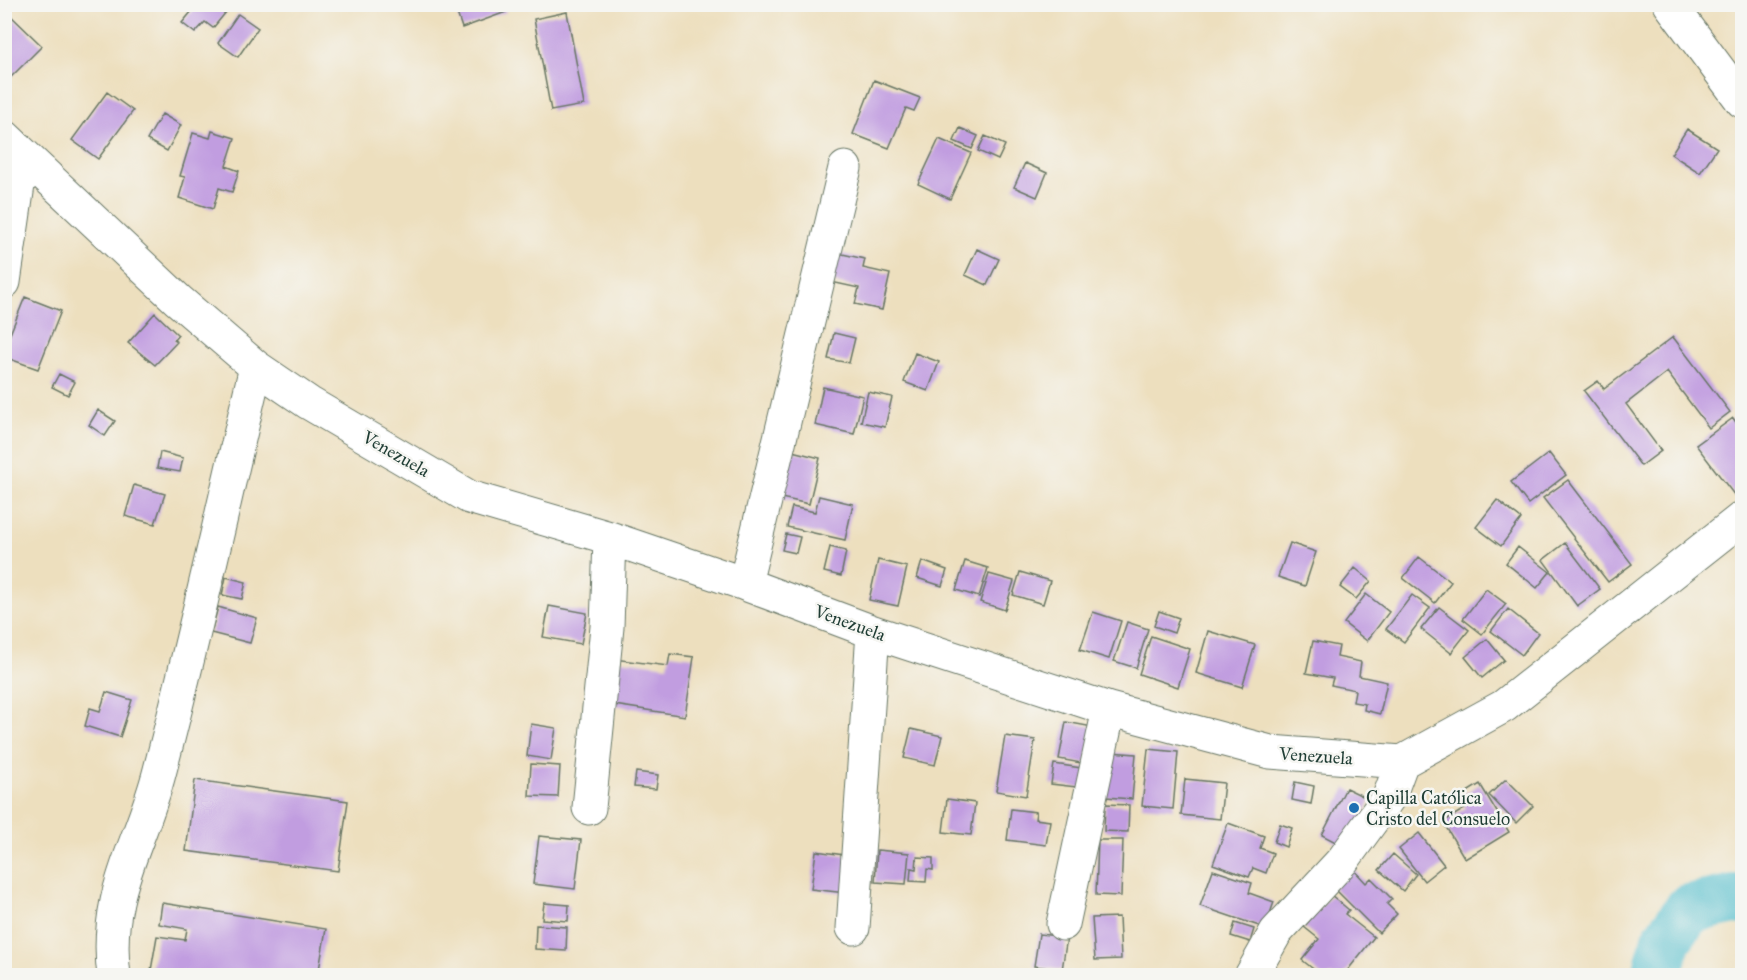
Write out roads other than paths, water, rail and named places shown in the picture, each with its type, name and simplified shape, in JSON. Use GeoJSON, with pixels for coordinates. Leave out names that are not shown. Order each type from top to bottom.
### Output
{"type":"FeatureCollection","features":[{"type":"Feature","properties":{"kind":"street"},"geometry":{"type":"LineString","coordinates":[[1670,4],[1743,101]]}},
{"type":"Feature","properties":{"kind":"street","name":"Venezuela"},"geometry":{"type":"LineString","coordinates":[[4,136],[178,300],[256,367],[309,403],[469,497],[610,538],[745,584],[873,632],[1109,709],[1270,752],[1402,762]]}},
{"type":"Feature","properties":{"kind":"street"},"geometry":{"type":"LineString","coordinates":[[4,282],[18,185],[29,162]]}},
{"type":"Feature","properties":{"kind":"street"},"geometry":{"type":"LineString","coordinates":[[745,584],[845,168]]}},
{"type":"Feature","properties":{"kind":"street"},"geometry":{"type":"LineString","coordinates":[[114,975],[111,947],[117,891],[160,773],[256,367]]}},
{"type":"Feature","properties":{"kind":"street"},"geometry":{"type":"LineString","coordinates":[[1251,975],[1276,932],[1343,860],[1389,797],[1402,762],[1504,706],[1743,518]]}},
{"type":"Feature","properties":{"kind":"street"},"geometry":{"type":"LineString","coordinates":[[589,808],[607,627],[610,538]]}},
{"type":"Feature","properties":{"kind":"street"},"geometry":{"type":"LineString","coordinates":[[853,928],[873,632]]}},
{"type":"Feature","properties":{"kind":"street"},"geometry":{"type":"LineString","coordinates":[[1063,924],[1109,709]]}},
{"type":"Feature","properties":{"kind":"waterway"},"geometry":{"type":"LineString","coordinates":[[1656,976],[1667,939],[1689,909],[1734,899],[1742,900]]}},
{"type":"Feature","properties":{"kind":"place","name":"Capilla Católica Cristo del Consuelo"},"geometry":{"type":"Point","coordinates":[1354,808]}}]}
